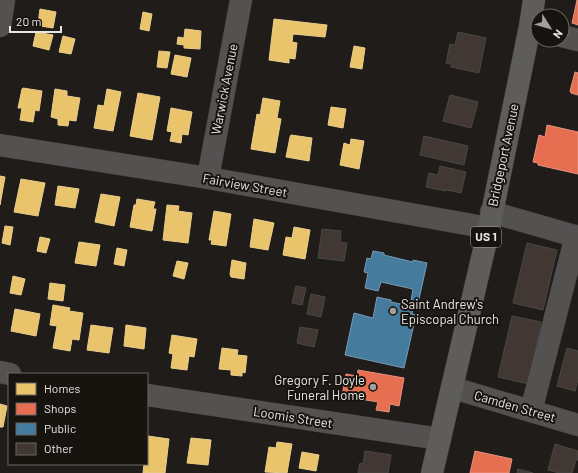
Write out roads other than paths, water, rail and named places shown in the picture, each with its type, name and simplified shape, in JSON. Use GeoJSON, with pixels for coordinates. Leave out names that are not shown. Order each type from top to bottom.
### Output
{"type":"FeatureCollection","features":[{"type":"Feature","properties":{"kind":"main road","name":"Bridgeport Avenue"},"geometry":{"type":"LineString","coordinates":[[432,473],[453,388],[530,45]]}},
{"type":"Feature","properties":{"kind":"street"},"geometry":{"type":"LineString","coordinates":[[0,26],[4,0]]}},
{"type":"Feature","properties":{"kind":"street","name":"Warwick Avenue"},"geometry":{"type":"LineString","coordinates":[[208,178],[241,0]]}},
{"type":"Feature","properties":{"kind":"street","name":"Fairview Street"},"geometry":{"type":"LineString","coordinates":[[0,145],[490,220],[577,237]]}},
{"type":"Feature","properties":{"kind":"street"},"geometry":{"type":"LineString","coordinates":[[531,411],[577,237]]}},
{"type":"Feature","properties":{"kind":"street","name":"Camden Street"},"geometry":{"type":"LineString","coordinates":[[453,388],[578,425]]}},
{"type":"Feature","properties":{"kind":"street","name":"Loomis Street"},"geometry":{"type":"LineString","coordinates":[[148,395],[440,439]]}},
{"type":"Feature","properties":{"kind":"place","name":"Saint Andrew's Episcopal Church"},"geometry":{"type":"Point","coordinates":[393,311]}},
{"type":"Feature","properties":{"kind":"place","name":"Gregory F. Doyle Funeral Home"},"geometry":{"type":"Point","coordinates":[373,387]}}]}
